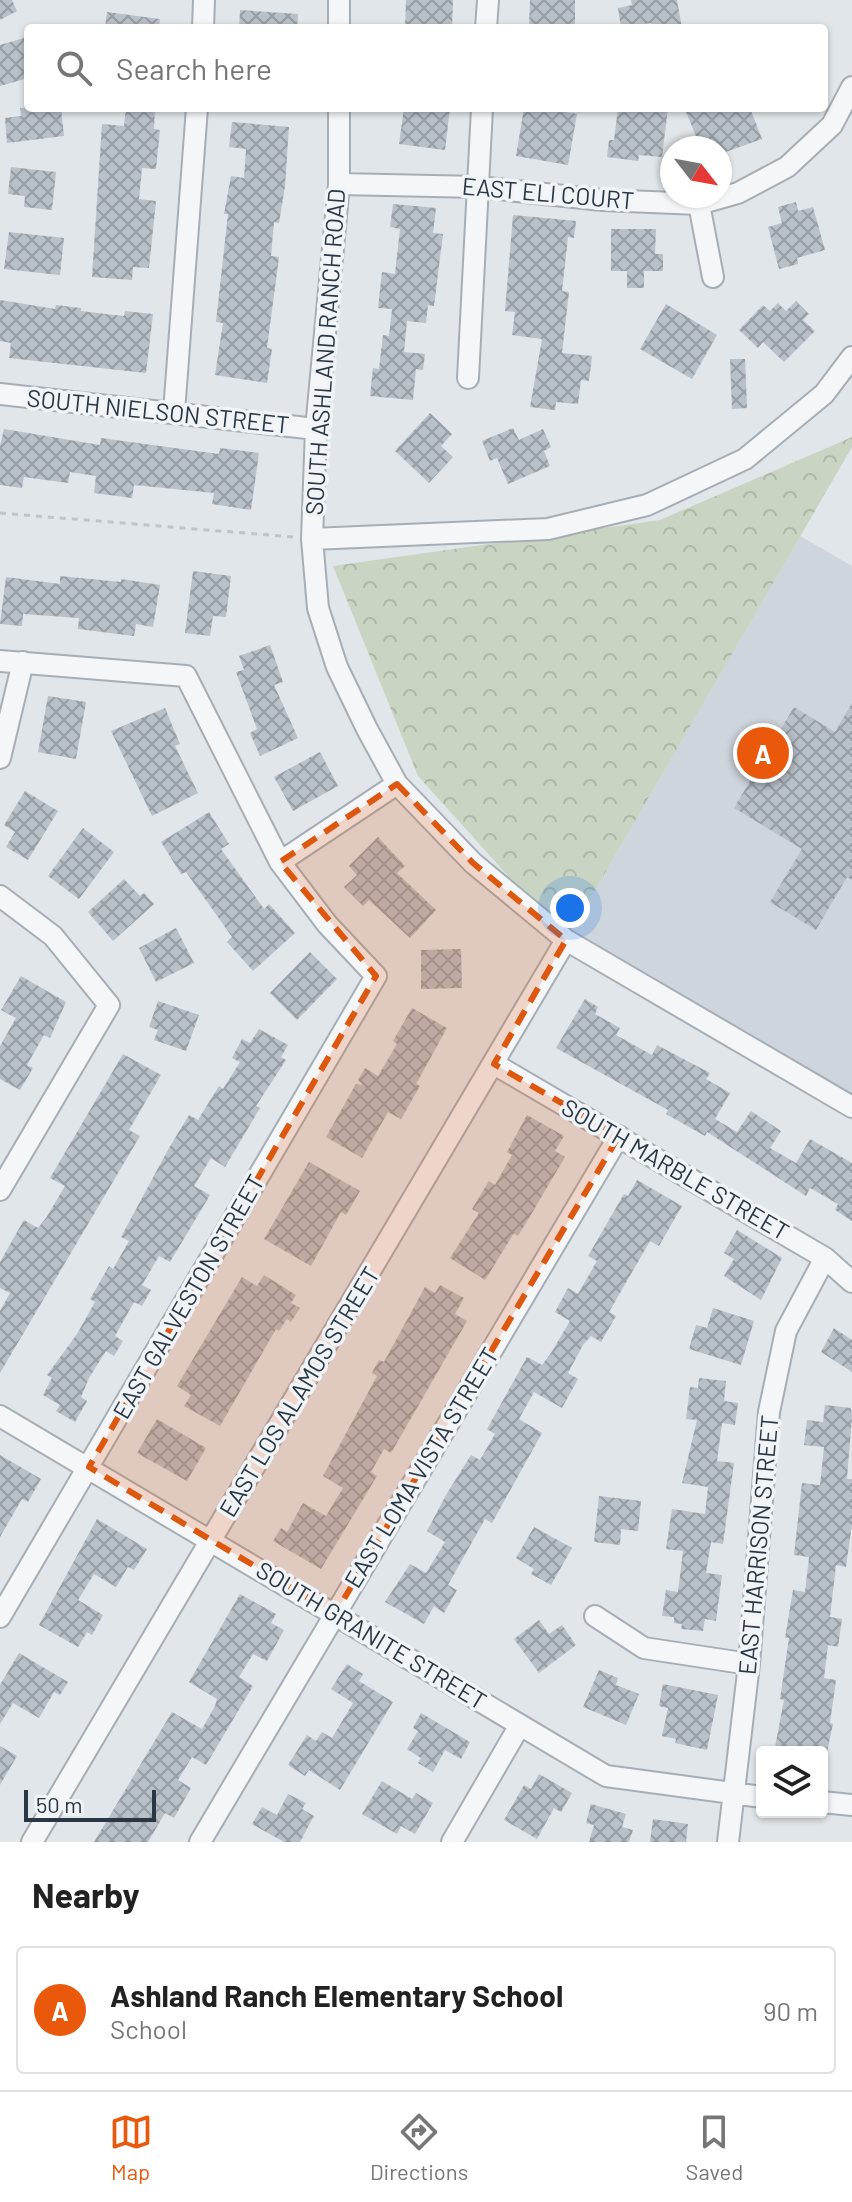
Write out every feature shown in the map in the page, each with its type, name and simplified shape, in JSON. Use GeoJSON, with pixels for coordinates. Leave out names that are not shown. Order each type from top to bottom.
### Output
{"type":"FeatureCollection","features":[{"type":"Feature","properties":{"kind":"street"},"geometry":{"type":"LineString","coordinates":[[203,24],[204,0]]}},
{"type":"Feature","properties":{"kind":"street"},"geometry":{"type":"LineString","coordinates":[[339,0],[339,24]]}},
{"type":"Feature","properties":{"kind":"street"},"geometry":{"type":"LineString","coordinates":[[486,24],[488,0]]}},
{"type":"Feature","properties":{"kind":"street","name":"EAST ELI COURT"},"geometry":{"type":"LineString","coordinates":[[732,195],[787,167],[832,125],[852,87]]}},
{"type":"Feature","properties":{"kind":"street"},"geometry":{"type":"LineString","coordinates":[[174,412],[197,112]]}},
{"type":"Feature","properties":{"kind":"street","name":"SOUTH ASHLAND RANCH ROAD"},"geometry":{"type":"LineString","coordinates":[[339,112],[339,184],[316,429],[312,539],[318,608],[337,667],[397,784],[473,863],[566,940],[852,1107]]}},
{"type":"Feature","properties":{"kind":"street"},"geometry":{"type":"LineString","coordinates":[[468,378],[482,112]]}},
{"type":"Feature","properties":{"kind":"street","name":"EAST ELI COURT"},"geometry":{"type":"LineString","coordinates":[[339,184],[479,187],[602,200],[660,202]]}},
{"type":"Feature","properties":{"kind":"street"},"geometry":{"type":"LineString","coordinates":[[700,208],[713,277]]}},
{"type":"Feature","properties":{"kind":"street"},"geometry":{"type":"LineString","coordinates":[[312,539],[548,529],[647,505],[745,459],[824,394],[852,357]]}},
{"type":"Feature","properties":{"kind":"street","name":"SOUTH NIELSON STREET"},"geometry":{"type":"LineString","coordinates":[[0,394],[316,429]]}},
{"type":"Feature","properties":{"kind":"street"},"geometry":{"type":"LineString","coordinates":[[0,661],[186,676],[280,862],[397,784]]}},
{"type":"Feature","properties":{"kind":"street"},"geometry":{"type":"LineString","coordinates":[[0,758],[9,732],[23,662]]}},
{"type":"Feature","properties":{"kind":"street","name":"EAST GALVESTON STREET"},"geometry":{"type":"LineString","coordinates":[[0,1617],[376,976],[327,924],[280,862]]}},
{"type":"Feature","properties":{"kind":"street"},"geometry":{"type":"LineString","coordinates":[[0,896],[53,936],[109,1005],[0,1190]]}},
{"type":"Feature","properties":{"kind":"street","name":"EAST LOS ALAMOS STREET"},"geometry":{"type":"LineString","coordinates":[[32,1842],[213,1541],[566,940]]}},
{"type":"Feature","properties":{"kind":"street","name":"SOUTH MARBLE STREET"},"geometry":{"type":"LineString","coordinates":[[494,1064],[825,1258],[852,1282]]}},
{"type":"Feature","properties":{"kind":"street","name":"EAST LOMA VISTA STREET"},"geometry":{"type":"LineString","coordinates":[[200,1842],[619,1136]]}},
{"type":"Feature","properties":{"kind":"street","name":"EAST HARRISON STREET"},"geometry":{"type":"LineString","coordinates":[[728,1842],[749,1664],[769,1412],[786,1331],[825,1258]]}},
{"type":"Feature","properties":{"kind":"street","name":"SOUTH GRANITE STREET"},"geometry":{"type":"LineString","coordinates":[[0,1416],[606,1776],[756,1796]]}},
{"type":"Feature","properties":{"kind":"street"},"geometry":{"type":"LineString","coordinates":[[595,1616],[644,1648],[749,1664]]}},
{"type":"Feature","properties":{"kind":"street"},"geometry":{"type":"LineString","coordinates":[[452,1842],[520,1725]]}},
{"type":"Feature","properties":{"kind":"street"},"geometry":{"type":"LineString","coordinates":[[828,1803],[852,1805]]}},
{"type":"Feature","properties":{"kind":"path"},"geometry":{"type":"LineString","coordinates":[[0,513],[312,539]]}},
{"type":"Feature","properties":{"kind":"highlighted area"},"geometry":{"type":"Polygon","coordinates":[[[397,784],[473,863],[566,940],[494,1064],[619,1136],[335,1614],[89,1467],[376,976],[280,862],[397,784]]]}},
{"type":"Feature","properties":{"kind":"shaded area"},"geometry":{"type":"Polygon","coordinates":[[[800,536],[852,566],[852,1107],[566,940],[800,536]]]}},
{"type":"Feature","properties":{"kind":"green space"},"geometry":{"type":"Polygon","coordinates":[[[852,437],[852,447],[566,940],[418,776],[333,566],[660,520],[852,437]]]}},
{"type":"Feature","properties":{"kind":"building"},"geometry":{"type":"Polygon","coordinates":[[[0,0],[12,0],[17,11],[0,20],[0,0]]]}},
{"type":"Feature","properties":{"kind":"building"},"geometry":{"type":"Polygon","coordinates":[[[406,0],[453,0],[452,24],[405,24],[406,0]]]}},
{"type":"Feature","properties":{"kind":"building"},"geometry":{"type":"Polygon","coordinates":[[[530,0],[575,0],[575,24],[529,24],[530,0]]]}},
{"type":"Feature","properties":{"kind":"building"},"geometry":{"type":"Polygon","coordinates":[[[631,0],[677,0],[681,24],[620,24],[618,8],[632,5],[631,0]]]}},
{"type":"Feature","properties":{"kind":"building"},"geometry":{"type":"Polygon","coordinates":[[[240,10],[298,14],[297,24],[239,24],[240,10]]]}},
{"type":"Feature","properties":{"kind":"building"},"geometry":{"type":"Polygon","coordinates":[[[107,12],[160,19],[159,24],[106,24],[107,12]]]}},
{"type":"Feature","properties":{"kind":"building"},"geometry":{"type":"Polygon","coordinates":[[[24,38],[24,79],[0,86],[0,45],[24,38]]]}},
{"type":"Feature","properties":{"kind":"building"},"geometry":{"type":"Polygon","coordinates":[[[20,108],[24,108],[24,112],[61,112],[64,136],[7,143],[5,118],[21,116],[20,108]]]}},
{"type":"Feature","properties":{"kind":"building"},"geometry":{"type":"Polygon","coordinates":[[[126,112],[155,112],[154,129],[160,130],[156,169],[142,168],[139,199],[156,201],[149,268],[133,267],[132,280],[92,277],[102,124],[124,126],[126,112]]]}},
{"type":"Feature","properties":{"kind":"building"},"geometry":{"type":"Polygon","coordinates":[[[403,112],[450,112],[445,150],[399,144],[403,112]]]}},
{"type":"Feature","properties":{"kind":"building"},"geometry":{"type":"Polygon","coordinates":[[[523,112],[577,114],[568,165],[516,156],[523,112]]]}},
{"type":"Feature","properties":{"kind":"building"},"geometry":{"type":"Polygon","coordinates":[[[618,112],[668,112],[665,136],[660,136],[660,157],[639,155],[638,161],[607,157],[609,140],[614,140],[618,112]]]}},
{"type":"Feature","properties":{"kind":"building"},"geometry":{"type":"Polygon","coordinates":[[[686,112],[752,112],[762,139],[732,150],[732,136],[696,136],[686,112]]]}},
{"type":"Feature","properties":{"kind":"building"},"geometry":{"type":"Polygon","coordinates":[[[232,122],[289,127],[285,186],[279,223],[274,222],[271,256],[279,257],[267,348],[272,349],[267,383],[215,375],[223,323],[216,322],[228,214],[224,214],[231,176],[244,178],[246,149],[229,147],[232,122]]]}},
{"type":"Feature","properties":{"kind":"building"},"geometry":{"type":"Polygon","coordinates":[[[11,167],[56,172],[52,210],[24,207],[25,196],[8,194],[11,167]]]}},
{"type":"Feature","properties":{"kind":"building"},"geometry":{"type":"Polygon","coordinates":[[[796,202],[798,211],[813,207],[825,250],[797,258],[798,264],[779,269],[768,227],[782,223],[778,207],[796,202]]]}},
{"type":"Feature","properties":{"kind":"building"},"geometry":{"type":"Polygon","coordinates":[[[393,204],[436,208],[433,233],[443,234],[434,306],[428,305],[426,323],[407,321],[404,352],[425,354],[423,370],[416,369],[413,400],[370,396],[373,368],[379,369],[383,335],[389,336],[392,309],[378,308],[382,272],[395,274],[400,229],[390,227],[393,204]]]}},
{"type":"Feature","properties":{"kind":"building"},"geometry":{"type":"Polygon","coordinates":[[[513,215],[576,221],[574,238],[568,237],[562,291],[569,292],[562,353],[592,356],[589,381],[581,380],[578,404],[556,402],[555,410],[530,407],[542,339],[512,335],[515,312],[505,311],[513,215]]]}},
{"type":"Feature","properties":{"kind":"building"},"geometry":{"type":"Polygon","coordinates":[[[611,229],[656,229],[655,254],[663,254],[663,271],[644,271],[644,288],[627,288],[627,271],[611,271],[611,229]]]}},
{"type":"Feature","properties":{"kind":"building"},"geometry":{"type":"Polygon","coordinates":[[[9,232],[64,238],[60,275],[4,269],[9,232]]]}},
{"type":"Feature","properties":{"kind":"building"},"geometry":{"type":"Polygon","coordinates":[[[0,300],[55,309],[56,305],[81,308],[81,311],[124,316],[125,311],[153,314],[146,373],[9,358],[11,343],[0,341],[0,300]]]}},
{"type":"Feature","properties":{"kind":"building"},"geometry":{"type":"Polygon","coordinates":[[[796,301],[809,314],[803,320],[815,331],[784,362],[763,342],[758,348],[739,330],[763,305],[770,311],[778,303],[786,311],[796,301]]]}},
{"type":"Feature","properties":{"kind":"building"},"geometry":{"type":"Polygon","coordinates":[[[666,304],[717,335],[692,379],[640,349],[666,304]]]}},
{"type":"Feature","properties":{"kind":"building"},"geometry":{"type":"Polygon","coordinates":[[[730,359],[745,359],[747,408],[732,409],[730,359]]]}},
{"type":"Feature","properties":{"kind":"building"},"geometry":{"type":"Polygon","coordinates":[[[430,413],[452,434],[441,446],[453,457],[429,483],[395,451],[430,413]]]}},
{"type":"Feature","properties":{"kind":"building"},"geometry":{"type":"Polygon","coordinates":[[[513,428],[519,440],[543,429],[551,447],[544,451],[550,466],[508,484],[497,458],[490,461],[482,441],[513,428]]]}},
{"type":"Feature","properties":{"kind":"building"},"geometry":{"type":"Polygon","coordinates":[[[4,429],[100,445],[101,438],[219,454],[220,448],[259,453],[251,510],[212,504],[214,493],[134,485],[132,498],[94,493],[96,476],[70,472],[68,483],[24,477],[22,488],[0,485],[0,446],[4,429]]]}},
{"type":"Feature","properties":{"kind":"building"},"geometry":{"type":"Polygon","coordinates":[[[193,571],[231,576],[226,617],[213,616],[210,636],[185,633],[193,571]]]}},
{"type":"Feature","properties":{"kind":"building"},"geometry":{"type":"Polygon","coordinates":[[[60,576],[121,582],[121,579],[160,585],[153,627],[136,624],[134,636],[78,629],[79,618],[23,614],[22,626],[0,624],[6,577],[60,584],[60,576]]]}},
{"type":"Feature","properties":{"kind":"building"},"geometry":{"type":"Polygon","coordinates":[[[270,645],[283,682],[274,685],[298,738],[260,756],[250,733],[257,729],[236,672],[244,670],[239,656],[270,645]]]}},
{"type":"Feature","properties":{"kind":"building"},"geometry":{"type":"Polygon","coordinates":[[[48,696],[86,702],[76,759],[38,752],[48,696]]]}},
{"type":"Feature","properties":{"kind":"building"},"geometry":{"type":"Polygon","coordinates":[[[852,703],[852,880],[847,877],[816,930],[770,902],[802,849],[734,808],[794,707],[835,732],[852,703]]]}},
{"type":"Feature","properties":{"kind":"building"},"geometry":{"type":"Polygon","coordinates":[[[165,708],[180,744],[175,746],[198,793],[152,816],[111,731],[165,708]]]}},
{"type":"Feature","properties":{"kind":"building"},"geometry":{"type":"Polygon","coordinates":[[[320,752],[338,786],[293,811],[274,777],[320,752]]]}},
{"type":"Feature","properties":{"kind":"building"},"geometry":{"type":"Polygon","coordinates":[[[25,791],[58,811],[28,860],[6,847],[15,832],[4,825],[25,791]]]}},
{"type":"Feature","properties":{"kind":"building"},"geometry":{"type":"Polygon","coordinates":[[[209,812],[229,844],[221,849],[264,909],[269,904],[295,933],[253,971],[227,942],[232,937],[186,872],[181,874],[161,842],[209,812]]]}},
{"type":"Feature","properties":{"kind":"building"},"geometry":{"type":"Polygon","coordinates":[[[83,828],[114,852],[79,899],[48,876],[83,828]]]}},
{"type":"Feature","properties":{"kind":"building"},"geometry":{"type":"Polygon","coordinates":[[[378,837],[405,866],[397,873],[436,910],[410,938],[369,900],[363,906],[344,887],[357,875],[349,866],[378,837]]]}},
{"type":"Feature","properties":{"kind":"building"},"geometry":{"type":"Polygon","coordinates":[[[124,879],[140,896],[144,893],[154,904],[113,941],[88,912],[124,879]]]}},
{"type":"Feature","properties":{"kind":"building"},"geometry":{"type":"Polygon","coordinates":[[[176,928],[194,963],[156,982],[139,948],[176,928]]]}},
{"type":"Feature","properties":{"kind":"building"},"geometry":{"type":"Polygon","coordinates":[[[461,949],[462,988],[421,989],[421,950],[461,949]]]}},
{"type":"Feature","properties":{"kind":"building"},"geometry":{"type":"Polygon","coordinates":[[[310,952],[337,979],[297,1020],[270,993],[310,952]]]}},
{"type":"Feature","properties":{"kind":"building"},"geometry":{"type":"Polygon","coordinates":[[[21,976],[66,1002],[50,1038],[44,1035],[27,1065],[33,1068],[20,1090],[0,1079],[0,1046],[16,1018],[1,1010],[21,976]]]}},
{"type":"Feature","properties":{"kind":"building"},"geometry":{"type":"Polygon","coordinates":[[[585,999],[598,1007],[595,1014],[620,1028],[616,1035],[652,1055],[657,1045],[710,1073],[706,1079],[730,1093],[715,1119],[737,1132],[751,1111],[781,1131],[770,1148],[796,1163],[810,1139],[852,1163],[852,1221],[835,1210],[838,1204],[810,1188],[806,1196],[707,1132],[705,1136],[666,1114],[668,1110],[556,1048],[585,999]]]}},
{"type":"Feature","properties":{"kind":"building"},"geometry":{"type":"Polygon","coordinates":[[[158,1001],[199,1015],[186,1051],[154,1040],[158,1030],[149,1027],[158,1001]]]}},
{"type":"Feature","properties":{"kind":"building"},"geometry":{"type":"Polygon","coordinates":[[[412,1008],[447,1028],[416,1084],[420,1086],[401,1119],[388,1112],[362,1158],[326,1137],[356,1084],[363,1085],[358,1080],[365,1068],[378,1076],[397,1044],[393,1041],[412,1008]]]}},
{"type":"Feature","properties":{"kind":"building"},"geometry":{"type":"Polygon","coordinates":[[[259,1029],[288,1045],[281,1057],[286,1060],[256,1106],[260,1108],[225,1167],[211,1158],[194,1186],[210,1195],[170,1262],[159,1256],[142,1285],[151,1290],[142,1306],[134,1302],[115,1336],[123,1341],[114,1356],[106,1351],[89,1378],[81,1397],[87,1401],[75,1422],[56,1411],[60,1405],[43,1395],[52,1378],[47,1375],[77,1334],[95,1302],[90,1299],[109,1266],[113,1269],[129,1241],[121,1237],[189,1115],[198,1120],[219,1086],[223,1089],[240,1062],[232,1058],[242,1039],[250,1043],[259,1029]]]}},
{"type":"Feature","properties":{"kind":"building"},"geometry":{"type":"Polygon","coordinates":[[[123,1054],[161,1075],[129,1130],[140,1136],[0,1373],[0,1311],[10,1293],[0,1288],[0,1262],[24,1220],[38,1228],[65,1186],[50,1178],[123,1054]]]}},
{"type":"Feature","properties":{"kind":"building"},"geometry":{"type":"Polygon","coordinates":[[[527,1115],[564,1136],[555,1151],[565,1157],[518,1236],[514,1233],[485,1280],[450,1258],[479,1213],[472,1209],[489,1181],[495,1185],[512,1155],[507,1152],[527,1115]]]}},
{"type":"Feature","properties":{"kind":"building"},"geometry":{"type":"Polygon","coordinates":[[[309,1162],[360,1191],[346,1215],[341,1212],[311,1266],[264,1239],[309,1162]]]}},
{"type":"Feature","properties":{"kind":"building"},"geometry":{"type":"Polygon","coordinates":[[[637,1180],[682,1206],[659,1246],[650,1241],[609,1312],[616,1316],[601,1342],[591,1336],[583,1345],[568,1373],[578,1379],[562,1408],[534,1392],[519,1419],[542,1433],[492,1523],[485,1519],[448,1585],[457,1590],[444,1613],[434,1606],[424,1624],[385,1602],[410,1564],[426,1573],[445,1542],[427,1531],[446,1495],[471,1455],[480,1460],[495,1434],[487,1429],[527,1357],[542,1365],[551,1353],[570,1321],[555,1312],[568,1288],[578,1294],[597,1261],[588,1256],[624,1194],[628,1196],[637,1180]]]}},
{"type":"Feature","properties":{"kind":"building"},"geometry":{"type":"Polygon","coordinates":[[[737,1230],[782,1258],[761,1300],[724,1276],[734,1259],[724,1253],[737,1230]]]}},
{"type":"Feature","properties":{"kind":"building"},"geometry":{"type":"Polygon","coordinates":[[[264,1275],[296,1295],[291,1303],[300,1308],[291,1322],[287,1319],[279,1331],[276,1329],[220,1426],[184,1406],[191,1395],[177,1386],[242,1277],[257,1286],[264,1275]]]}},
{"type":"Feature","properties":{"kind":"building"},"geometry":{"type":"Polygon","coordinates":[[[440,1285],[464,1298],[455,1314],[467,1321],[391,1453],[384,1449],[371,1472],[377,1476],[321,1569],[273,1541],[281,1528],[287,1532],[303,1503],[326,1516],[343,1488],[323,1476],[377,1376],[372,1373],[379,1360],[384,1362],[425,1287],[435,1293],[440,1285]]]}},
{"type":"Feature","properties":{"kind":"building"},"geometry":{"type":"Polygon","coordinates":[[[713,1308],[754,1321],[741,1365],[689,1349],[696,1325],[707,1328],[713,1308]]]}},
{"type":"Feature","properties":{"kind":"building"},"geometry":{"type":"Polygon","coordinates":[[[834,1328],[852,1340],[852,1372],[821,1352],[834,1328]]]}},
{"type":"Feature","properties":{"kind":"building"},"geometry":{"type":"Polygon","coordinates":[[[699,1378],[726,1381],[724,1401],[738,1403],[735,1425],[722,1423],[717,1461],[734,1463],[723,1544],[711,1542],[706,1573],[722,1575],[716,1621],[705,1619],[703,1631],[681,1629],[682,1624],[674,1623],[674,1617],[662,1616],[666,1590],[678,1592],[683,1551],[666,1549],[672,1509],[705,1514],[708,1487],[682,1483],[697,1420],[686,1419],[690,1387],[698,1388],[699,1378]]]}},
{"type":"Feature","properties":{"kind":"building"},"geometry":{"type":"Polygon","coordinates":[[[825,1405],[851,1408],[847,1479],[852,1479],[852,1524],[846,1567],[836,1565],[830,1617],[842,1619],[838,1647],[828,1645],[824,1678],[836,1680],[830,1723],[833,1724],[828,1747],[775,1746],[784,1700],[780,1699],[793,1590],[805,1592],[809,1557],[794,1555],[802,1483],[820,1485],[824,1447],[804,1445],[807,1420],[823,1422],[825,1405]]]}},
{"type":"Feature","properties":{"kind":"building"},"geometry":{"type":"Polygon","coordinates":[[[157,1419],[206,1448],[187,1481],[137,1453],[157,1419]]]}},
{"type":"Feature","properties":{"kind":"building"},"geometry":{"type":"Polygon","coordinates":[[[0,1455],[41,1479],[28,1502],[22,1499],[0,1537],[0,1455]]]}},
{"type":"Feature","properties":{"kind":"building"},"geometry":{"type":"Polygon","coordinates":[[[599,1496],[641,1501],[638,1531],[621,1529],[620,1545],[594,1542],[599,1496]]]}},
{"type":"Feature","properties":{"kind":"building"},"geometry":{"type":"Polygon","coordinates":[[[97,1519],[147,1549],[134,1570],[128,1567],[116,1587],[94,1574],[78,1600],[103,1615],[92,1635],[87,1632],[78,1647],[39,1625],[97,1519]]]}},
{"type":"Feature","properties":{"kind":"building"},"geometry":{"type":"Polygon","coordinates":[[[534,1527],[572,1548],[551,1585],[531,1574],[534,1569],[516,1558],[534,1527]]]}},
{"type":"Feature","properties":{"kind":"building"},"geometry":{"type":"Polygon","coordinates":[[[240,1594],[276,1614],[271,1623],[284,1630],[267,1661],[253,1654],[239,1677],[253,1686],[206,1765],[192,1757],[178,1780],[191,1788],[174,1818],[165,1813],[148,1842],[94,1842],[172,1712],[202,1729],[217,1699],[189,1682],[240,1594]]]}},
{"type":"Feature","properties":{"kind":"building"},"geometry":{"type":"Polygon","coordinates":[[[539,1620],[549,1634],[562,1625],[576,1645],[539,1673],[514,1639],[539,1620]]]}},
{"type":"Feature","properties":{"kind":"building"},"geometry":{"type":"Polygon","coordinates":[[[19,1653],[68,1682],[60,1695],[54,1692],[39,1718],[13,1703],[0,1724],[0,1685],[19,1653]]]}},
{"type":"Feature","properties":{"kind":"building"},"geometry":{"type":"Polygon","coordinates":[[[347,1664],[363,1674],[359,1681],[393,1702],[340,1790],[309,1770],[305,1776],[288,1765],[307,1735],[316,1741],[322,1732],[332,1738],[353,1703],[331,1689],[347,1664]]]}},
{"type":"Feature","properties":{"kind":"building"},"geometry":{"type":"Polygon","coordinates":[[[599,1670],[618,1678],[616,1685],[639,1694],[626,1725],[583,1707],[599,1670]]]}},
{"type":"Feature","properties":{"kind":"building"},"geometry":{"type":"Polygon","coordinates":[[[663,1684],[718,1695],[707,1750],[675,1743],[676,1739],[662,1736],[668,1708],[659,1706],[663,1684]]]}},
{"type":"Feature","properties":{"kind":"building"},"geometry":{"type":"Polygon","coordinates":[[[421,1713],[470,1742],[461,1759],[445,1750],[433,1772],[418,1763],[421,1758],[407,1749],[418,1731],[413,1728],[421,1713]]]}},
{"type":"Feature","properties":{"kind":"building"},"geometry":{"type":"Polygon","coordinates":[[[0,1746],[17,1756],[0,1785],[0,1746]]]}},
{"type":"Feature","properties":{"kind":"building"},"geometry":{"type":"Polygon","coordinates":[[[539,1774],[572,1793],[561,1812],[554,1808],[537,1839],[504,1820],[524,1785],[531,1789],[539,1774]]]}},
{"type":"Feature","properties":{"kind":"building"},"geometry":{"type":"Polygon","coordinates":[[[382,1781],[412,1799],[416,1793],[433,1803],[415,1834],[401,1826],[397,1834],[362,1814],[382,1781]]]}},
{"type":"Feature","properties":{"kind":"building"},"geometry":{"type":"Polygon","coordinates":[[[288,1794],[306,1803],[302,1809],[314,1816],[300,1842],[284,1842],[252,1824],[262,1807],[277,1815],[288,1794]]]}},
{"type":"Feature","properties":{"kind":"building"},"geometry":{"type":"Polygon","coordinates":[[[591,1804],[626,1814],[622,1827],[633,1830],[629,1842],[589,1842],[594,1825],[586,1823],[591,1804]]]}},
{"type":"Feature","properties":{"kind":"building"},"geometry":{"type":"Polygon","coordinates":[[[653,1819],[688,1824],[686,1842],[650,1842],[653,1819]]]}},
{"type":"Feature","properties":{"kind":"place","name":"Ashland Ranch Elementary School"},"geometry":{"type":"Point","coordinates":[763,753]}}]}
